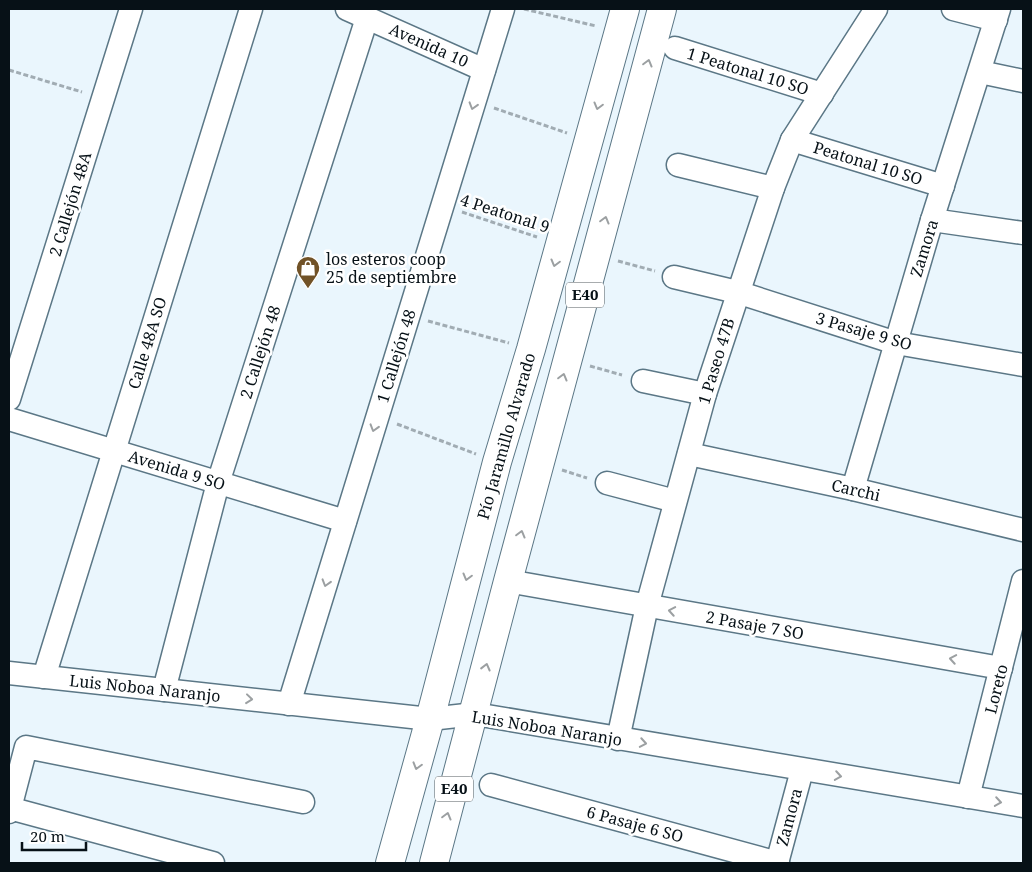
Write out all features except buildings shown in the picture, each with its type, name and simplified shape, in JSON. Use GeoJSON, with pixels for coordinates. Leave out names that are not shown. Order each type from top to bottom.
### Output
{"type":"FeatureCollection","features":[{"type":"Feature","properties":{"kind":"highway","name":"E40"},"geometry":{"type":"LineString","coordinates":[[434,863],[662,9]]}},
{"type":"Feature","properties":{"kind":"highway","name":"Pío Jaramillo Alvarado"},"geometry":{"type":"LineString","coordinates":[[390,863],[430,719],[497,462],[531,349],[622,20]]}},
{"type":"Feature","properties":{"kind":"street","name":"2 Callejón 48A"},"geometry":{"type":"LineString","coordinates":[[9,399],[131,9]]}},
{"type":"Feature","properties":{"kind":"street","name":"Calle 48A SO"},"geometry":{"type":"LineString","coordinates":[[44,677],[251,9]]}},
{"type":"Feature","properties":{"kind":"street","name":"1 Callejón 48"},"geometry":{"type":"LineString","coordinates":[[289,704],[503,9]]}},
{"type":"Feature","properties":{"kind":"street","name":"1 Paseo 47B"},"geometry":{"type":"LineString","coordinates":[[618,739],[647,606],[705,394],[773,188],[792,140],[876,9]]}},
{"type":"Feature","properties":{"kind":"street"},"geometry":{"type":"LineString","coordinates":[[953,9],[998,14]]}},
{"type":"Feature","properties":{"kind":"street","name":"Avenida 10"},"geometry":{"type":"LineString","coordinates":[[357,13],[484,70]]}},
{"type":"Feature","properties":{"kind":"street","name":"2 Callejón 48"},"geometry":{"type":"LineString","coordinates":[[164,690],[218,483],[357,13]]}},
{"type":"Feature","properties":{"kind":"street","name":"Zamora"},"geometry":{"type":"LineString","coordinates":[[853,489],[932,220],[998,14]]}},
{"type":"Feature","properties":{"kind":"street","name":"1 Peatonal 10 SO"},"geometry":{"type":"LineString","coordinates":[[675,48],[822,94]]}},
{"type":"Feature","properties":{"kind":"street"},"geometry":{"type":"LineString","coordinates":[[980,72],[1023,81]]}},
{"type":"Feature","properties":{"kind":"street","name":"Peatonal 10 SO"},"geometry":{"type":"LineString","coordinates":[[792,140],[944,186]]}},
{"type":"Feature","properties":{"kind":"street"},"geometry":{"type":"LineString","coordinates":[[678,165],[773,188]]}},
{"type":"Feature","properties":{"kind":"street"},"geometry":{"type":"LineString","coordinates":[[932,220],[1023,233]]}},
{"type":"Feature","properties":{"kind":"street","name":"3 Pasaje 9 SO"},"geometry":{"type":"LineString","coordinates":[[674,277],[738,292],[896,343],[1023,365]]}},
{"type":"Feature","properties":{"kind":"street"},"geometry":{"type":"LineString","coordinates":[[643,381],[705,394]]}},
{"type":"Feature","properties":{"kind":"street","name":"Avenida 9 SO"},"geometry":{"type":"LineString","coordinates":[[9,419],[345,521]]}},
{"type":"Feature","properties":{"kind":"street","name":"Carchi"},"geometry":{"type":"LineString","coordinates":[[689,454],[853,489],[1023,530]]}},
{"type":"Feature","properties":{"kind":"street"},"geometry":{"type":"LineString","coordinates":[[607,483],[675,501]]}},
{"type":"Feature","properties":{"kind":"street","name":"2 Pasaje 7 SO"},"geometry":{"type":"LineString","coordinates":[[508,581],[1001,668]]}},
{"type":"Feature","properties":{"kind":"street","name":"Loreto"},"geometry":{"type":"LineString","coordinates":[[968,797],[1023,581]]}},
{"type":"Feature","properties":{"kind":"street","name":"Luis Noboa Naranjo"},"geometry":{"type":"LineString","coordinates":[[9,673],[430,719],[474,714],[1023,806]]}},
{"type":"Feature","properties":{"kind":"street"},"geometry":{"type":"LineString","coordinates":[[213,863],[9,810],[26,747],[302,802]]}},
{"type":"Feature","properties":{"kind":"street","name":"Zamora"},"geometry":{"type":"LineString","coordinates":[[777,863],[802,770]]}},
{"type":"Feature","properties":{"kind":"street","name":"6 Pasaje 6 SO"},"geometry":{"type":"LineString","coordinates":[[491,785],[777,863]]}},
{"type":"Feature","properties":{"kind":"path"},"geometry":{"type":"LineString","coordinates":[[521,9],[622,20]]}},
{"type":"Feature","properties":{"kind":"path"},"geometry":{"type":"LineString","coordinates":[[9,70],[103,98]]}},
{"type":"Feature","properties":{"kind":"path"},"geometry":{"type":"LineString","coordinates":[[475,102],[588,140]]}},
{"type":"Feature","properties":{"kind":"path","name":"4 Peatonal 9"},"geometry":{"type":"LineString","coordinates":[[442,205],[560,244]]}},
{"type":"Feature","properties":{"kind":"path"},"geometry":{"type":"LineString","coordinates":[[596,254],[674,277]]}},
{"type":"Feature","properties":{"kind":"path"},"geometry":{"type":"LineString","coordinates":[[409,315],[531,349]]}},
{"type":"Feature","properties":{"kind":"path"},"geometry":{"type":"LineString","coordinates":[[568,360],[643,381]]}},
{"type":"Feature","properties":{"kind":"path"},"geometry":{"type":"LineString","coordinates":[[377,417],[497,462]]}},
{"type":"Feature","properties":{"kind":"path"},"geometry":{"type":"LineString","coordinates":[[540,464],[607,483]]}},
{"type":"Feature","properties":{"kind":"place","name":"los esteros coop 25 de septiembre"},"geometry":{"type":"Point","coordinates":[308,289]}}]}
